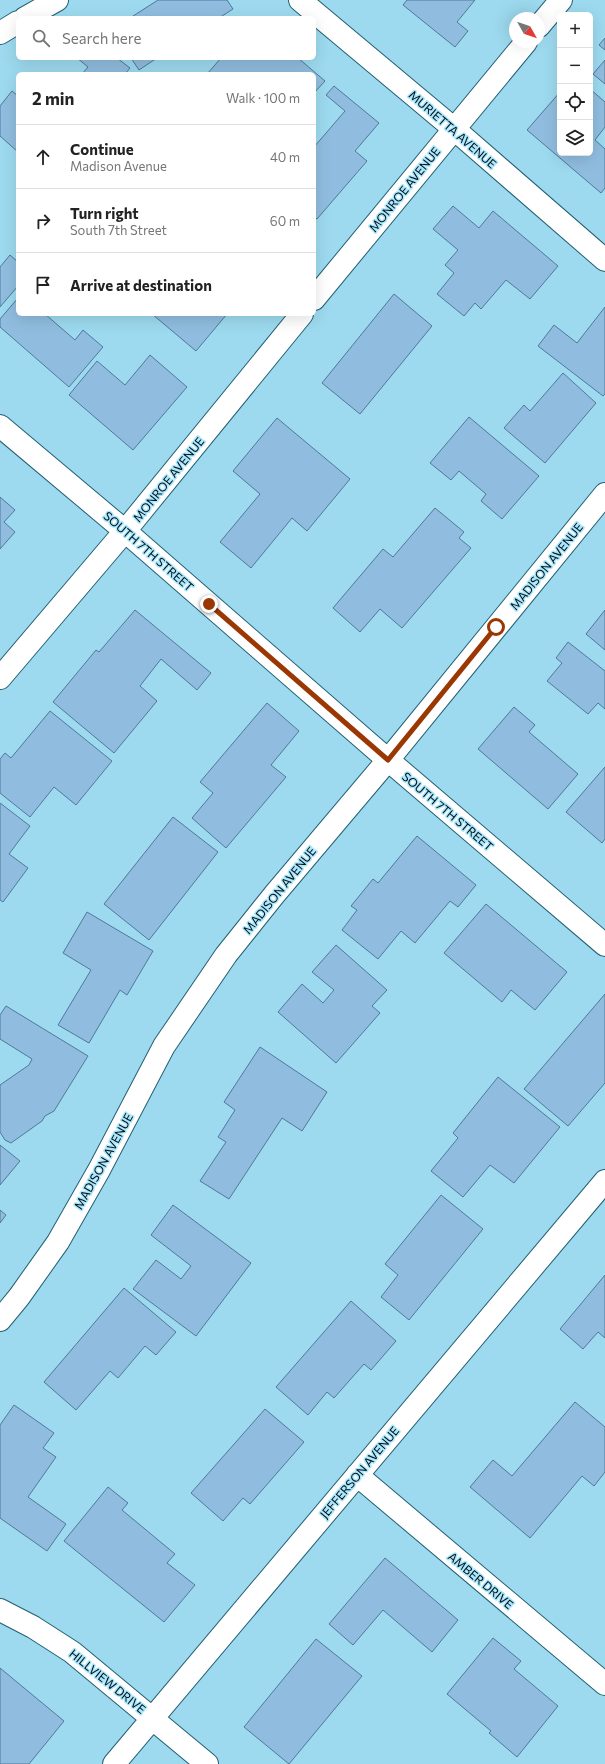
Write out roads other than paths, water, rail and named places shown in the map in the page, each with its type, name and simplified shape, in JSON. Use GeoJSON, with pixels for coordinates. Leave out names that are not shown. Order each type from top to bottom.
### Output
{"type":"FeatureCollection","features":[{"type":"Feature","properties":{"kind":"street"},"geometry":{"type":"LineString","coordinates":[[29,16],[57,0]]}},
{"type":"Feature","properties":{"kind":"street","name":"MURIETTA AVENUE"},"geometry":{"type":"LineString","coordinates":[[300,0],[453,128],[605,260]]}},
{"type":"Feature","properties":{"kind":"street"},"geometry":{"type":"LineString","coordinates":[[545,19],[561,0]]}},
{"type":"Feature","properties":{"kind":"street"},"geometry":{"type":"LineString","coordinates":[[0,33],[16,23]]}},
{"type":"Feature","properties":{"kind":"street","name":"MONROE AVENUE"},"geometry":{"type":"LineString","coordinates":[[316,297],[453,128],[521,48]]}},
{"type":"Feature","properties":{"kind":"street","name":"MONROE AVENUE"},"geometry":{"type":"LineString","coordinates":[[0,678],[125,531],[300,316]]}},
{"type":"Feature","properties":{"kind":"street","name":"SOUTH 7TH STREET"},"geometry":{"type":"LineString","coordinates":[[0,426],[125,531],[388,760],[605,945]]}},
{"type":"Feature","properties":{"kind":"street","name":"MADISON AVENUE"},"geometry":{"type":"LineString","coordinates":[[0,1320],[19,1297],[58,1242],[99,1170],[164,1046],[226,955],[274,895],[388,760],[605,494]]}},
{"type":"Feature","properties":{"kind":"street","name":"JEFFERSON AVENUE"},"geometry":{"type":"LineString","coordinates":[[114,1764],[605,1180]]}},
{"type":"Feature","properties":{"kind":"street","name":"AMBER DRIVE"},"geometry":{"type":"LineString","coordinates":[[356,1475],[605,1684]]}},
{"type":"Feature","properties":{"kind":"street","name":"HILLVIEW DRIVE"},"geometry":{"type":"LineString","coordinates":[[0,1610],[72,1652],[207,1764]]}}]}
